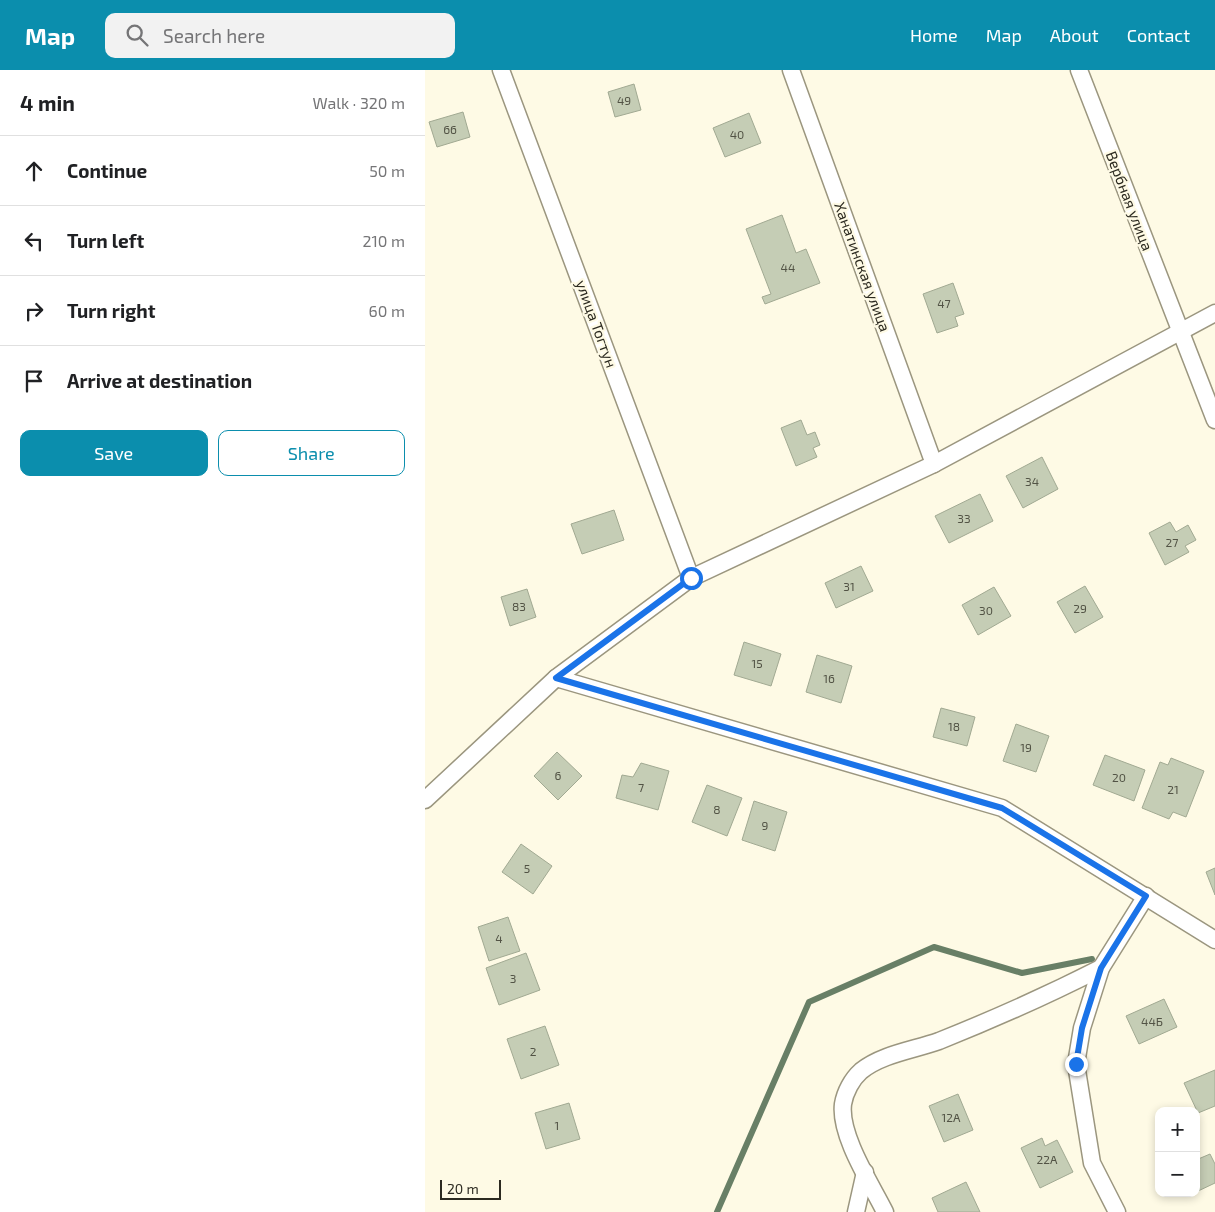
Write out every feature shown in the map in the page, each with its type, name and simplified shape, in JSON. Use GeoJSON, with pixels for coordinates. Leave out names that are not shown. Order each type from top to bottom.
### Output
{"type":"FeatureCollection","features":[{"type":"Feature","properties":{"kind":"street","name":"улица Тогтун"},"geometry":{"type":"LineString","coordinates":[[501,70],[691,578]]}},
{"type":"Feature","properties":{"kind":"street","name":"Ханатинская улица"},"geometry":{"type":"LineString","coordinates":[[791,70],[934,464]]}},
{"type":"Feature","properties":{"kind":"street","name":"Вербная улица"},"geometry":{"type":"LineString","coordinates":[[1079,70],[1215,420]]}},
{"type":"Feature","properties":{"kind":"street"},"geometry":{"type":"LineString","coordinates":[[425,800],[556,678],[691,578],[934,464],[1215,313]]}},
{"type":"Feature","properties":{"kind":"street"},"geometry":{"type":"LineString","coordinates":[[556,678],[1002,808],[1215,940]]}},
{"type":"Feature","properties":{"kind":"street"},"geometry":{"type":"LineString","coordinates":[[1117,1212],[1092,1163],[1076,1064],[1082,1028],[1101,968],[1146,896]]}},
{"type":"Feature","properties":{"kind":"street"},"geometry":{"type":"LineString","coordinates":[[885,1212],[844,1125],[843,1104],[850,1084],[862,1070],[888,1058],[995,1018],[1101,968]]}},
{"type":"Feature","properties":{"kind":"street"},"geometry":{"type":"LineString","coordinates":[[856,1212],[865,1172]]}},
{"type":"Feature","properties":{"kind":"building"},"geometry":{"type":"Polygon","coordinates":[[[634,84],[641,110],[615,117],[608,92],[634,84]]]}},
{"type":"Feature","properties":{"kind":"building"},"geometry":{"type":"Polygon","coordinates":[[[463,112],[470,137],[437,147],[429,122],[463,112]]]}},
{"type":"Feature","properties":{"kind":"building"},"geometry":{"type":"Polygon","coordinates":[[[749,113],[761,143],[725,157],[713,128],[749,113]]]}},
{"type":"Feature","properties":{"kind":"building"},"geometry":{"type":"Polygon","coordinates":[[[782,215],[796,253],[806,249],[820,283],[765,304],[762,297],[771,294],[746,229],[782,215]]]}},
{"type":"Feature","properties":{"kind":"building"},"geometry":{"type":"Polygon","coordinates":[[[953,283],[964,314],[955,317],[958,326],[937,333],[923,294],[953,283]]]}},
{"type":"Feature","properties":{"kind":"building"},"geometry":{"type":"Polygon","coordinates":[[[801,420],[807,435],[815,432],[820,445],[813,448],[817,457],[796,466],[781,428],[801,420]]]}},
{"type":"Feature","properties":{"kind":"building"},"geometry":{"type":"Polygon","coordinates":[[[1042,457],[1058,489],[1023,508],[1006,476],[1042,457]]]}},
{"type":"Feature","properties":{"kind":"building"},"geometry":{"type":"Polygon","coordinates":[[[980,494],[993,521],[949,543],[935,516],[980,494]]]}},
{"type":"Feature","properties":{"kind":"building"},"geometry":{"type":"Polygon","coordinates":[[[614,510],[624,540],[582,554],[571,524],[614,510]]]}},
{"type":"Feature","properties":{"kind":"building"},"geometry":{"type":"Polygon","coordinates":[[[1170,522],[1176,532],[1188,525],[1196,540],[1185,546],[1189,552],[1165,565],[1149,533],[1170,522]]]}},
{"type":"Feature","properties":{"kind":"building"},"geometry":{"type":"Polygon","coordinates":[[[861,566],[873,591],[836,608],[825,583],[861,566]]]}},
{"type":"Feature","properties":{"kind":"building"},"geometry":{"type":"Polygon","coordinates":[[[1085,586],[1103,617],[1075,633],[1057,602],[1085,586]]]}},
{"type":"Feature","properties":{"kind":"building"},"geometry":{"type":"Polygon","coordinates":[[[994,587],[1011,616],[978,635],[962,605],[994,587]]]}},
{"type":"Feature","properties":{"kind":"building"},"geometry":{"type":"Polygon","coordinates":[[[527,589],[536,617],[510,626],[501,597],[527,589]]]}},
{"type":"Feature","properties":{"kind":"building"},"geometry":{"type":"Polygon","coordinates":[[[744,642],[781,654],[771,686],[734,675],[744,642]]]}},
{"type":"Feature","properties":{"kind":"building"},"geometry":{"type":"Polygon","coordinates":[[[817,655],[852,666],[841,703],[806,692],[817,655]]]}},
{"type":"Feature","properties":{"kind":"building"},"geometry":{"type":"Polygon","coordinates":[[[941,708],[975,717],[967,746],[933,737],[941,708]]]}},
{"type":"Feature","properties":{"kind":"building"},"geometry":{"type":"Polygon","coordinates":[[[1016,724],[1049,736],[1036,772],[1003,761],[1016,724]]]}},
{"type":"Feature","properties":{"kind":"building"},"geometry":{"type":"Polygon","coordinates":[[[557,752],[582,776],[558,800],[534,776],[557,752]]]}},
{"type":"Feature","properties":{"kind":"building"},"geometry":{"type":"Polygon","coordinates":[[[1105,755],[1145,770],[1134,801],[1093,785],[1105,755]]]}},
{"type":"Feature","properties":{"kind":"building"},"geometry":{"type":"Polygon","coordinates":[[[1171,758],[1204,771],[1186,817],[1173,812],[1169,819],[1142,808],[1160,762],[1168,765],[1171,758]]]}},
{"type":"Feature","properties":{"kind":"building"},"geometry":{"type":"Polygon","coordinates":[[[641,763],[669,771],[658,810],[616,798],[622,775],[633,777],[641,763]]]}},
{"type":"Feature","properties":{"kind":"building"},"geometry":{"type":"Polygon","coordinates":[[[707,785],[742,798],[727,836],[692,822],[707,785]]]}},
{"type":"Feature","properties":{"kind":"building"},"geometry":{"type":"Polygon","coordinates":[[[754,801],[787,812],[775,851],[742,840],[754,801]]]}},
{"type":"Feature","properties":{"kind":"building"},"geometry":{"type":"Polygon","coordinates":[[[521,844],[552,866],[533,894],[502,872],[521,844]]]}},
{"type":"Feature","properties":{"kind":"building"},"geometry":{"type":"Polygon","coordinates":[[[1215,868],[1215,895],[1206,872],[1215,868]]]}},
{"type":"Feature","properties":{"kind":"building"},"geometry":{"type":"Polygon","coordinates":[[[508,917],[520,951],[489,961],[478,927],[508,917]]]}},
{"type":"Feature","properties":{"kind":"building"},"geometry":{"type":"Polygon","coordinates":[[[526,953],[540,990],[499,1005],[486,968],[526,953]]]}},
{"type":"Feature","properties":{"kind":"building"},"geometry":{"type":"Polygon","coordinates":[[[1164,999],[1177,1027],[1139,1044],[1126,1016],[1164,999]]]}},
{"type":"Feature","properties":{"kind":"building"},"geometry":{"type":"Polygon","coordinates":[[[545,1026],[559,1065],[521,1079],[507,1039],[545,1026]]]}},
{"type":"Feature","properties":{"kind":"building"},"geometry":{"type":"Polygon","coordinates":[[[1215,1070],[1215,1106],[1200,1112],[1200,1107],[1195,1107],[1184,1083],[1215,1070]]]}},
{"type":"Feature","properties":{"kind":"building"},"geometry":{"type":"Polygon","coordinates":[[[958,1094],[973,1130],[944,1142],[929,1106],[958,1094]]]}},
{"type":"Feature","properties":{"kind":"building"},"geometry":{"type":"Polygon","coordinates":[[[569,1103],[580,1139],[546,1149],[535,1113],[569,1103]]]}},
{"type":"Feature","properties":{"kind":"building"},"geometry":{"type":"Polygon","coordinates":[[[1042,1138],[1045,1146],[1057,1140],[1073,1172],[1040,1188],[1021,1148],[1042,1138]]]}},
{"type":"Feature","properties":{"kind":"building"},"geometry":{"type":"Polygon","coordinates":[[[1210,1154],[1215,1164],[1215,1183],[1200,1190],[1200,1158],[1210,1154]]]}},
{"type":"Feature","properties":{"kind":"building"},"geometry":{"type":"Polygon","coordinates":[[[966,1182],[980,1212],[938,1212],[932,1198],[966,1182]]]}},
{"type":"Feature","properties":{"kind":"waterway"},"geometry":{"type":"LineString","coordinates":[[717,1212],[809,1002],[934,947],[1022,973],[1092,959]]}},
{"type":"Feature","properties":{"kind":"route"},"geometry":{"type":"LineString","coordinates":[[691,578],[556,678],[1002,808],[1146,896],[1101,968],[1082,1028],[1076,1064]]}}]}
